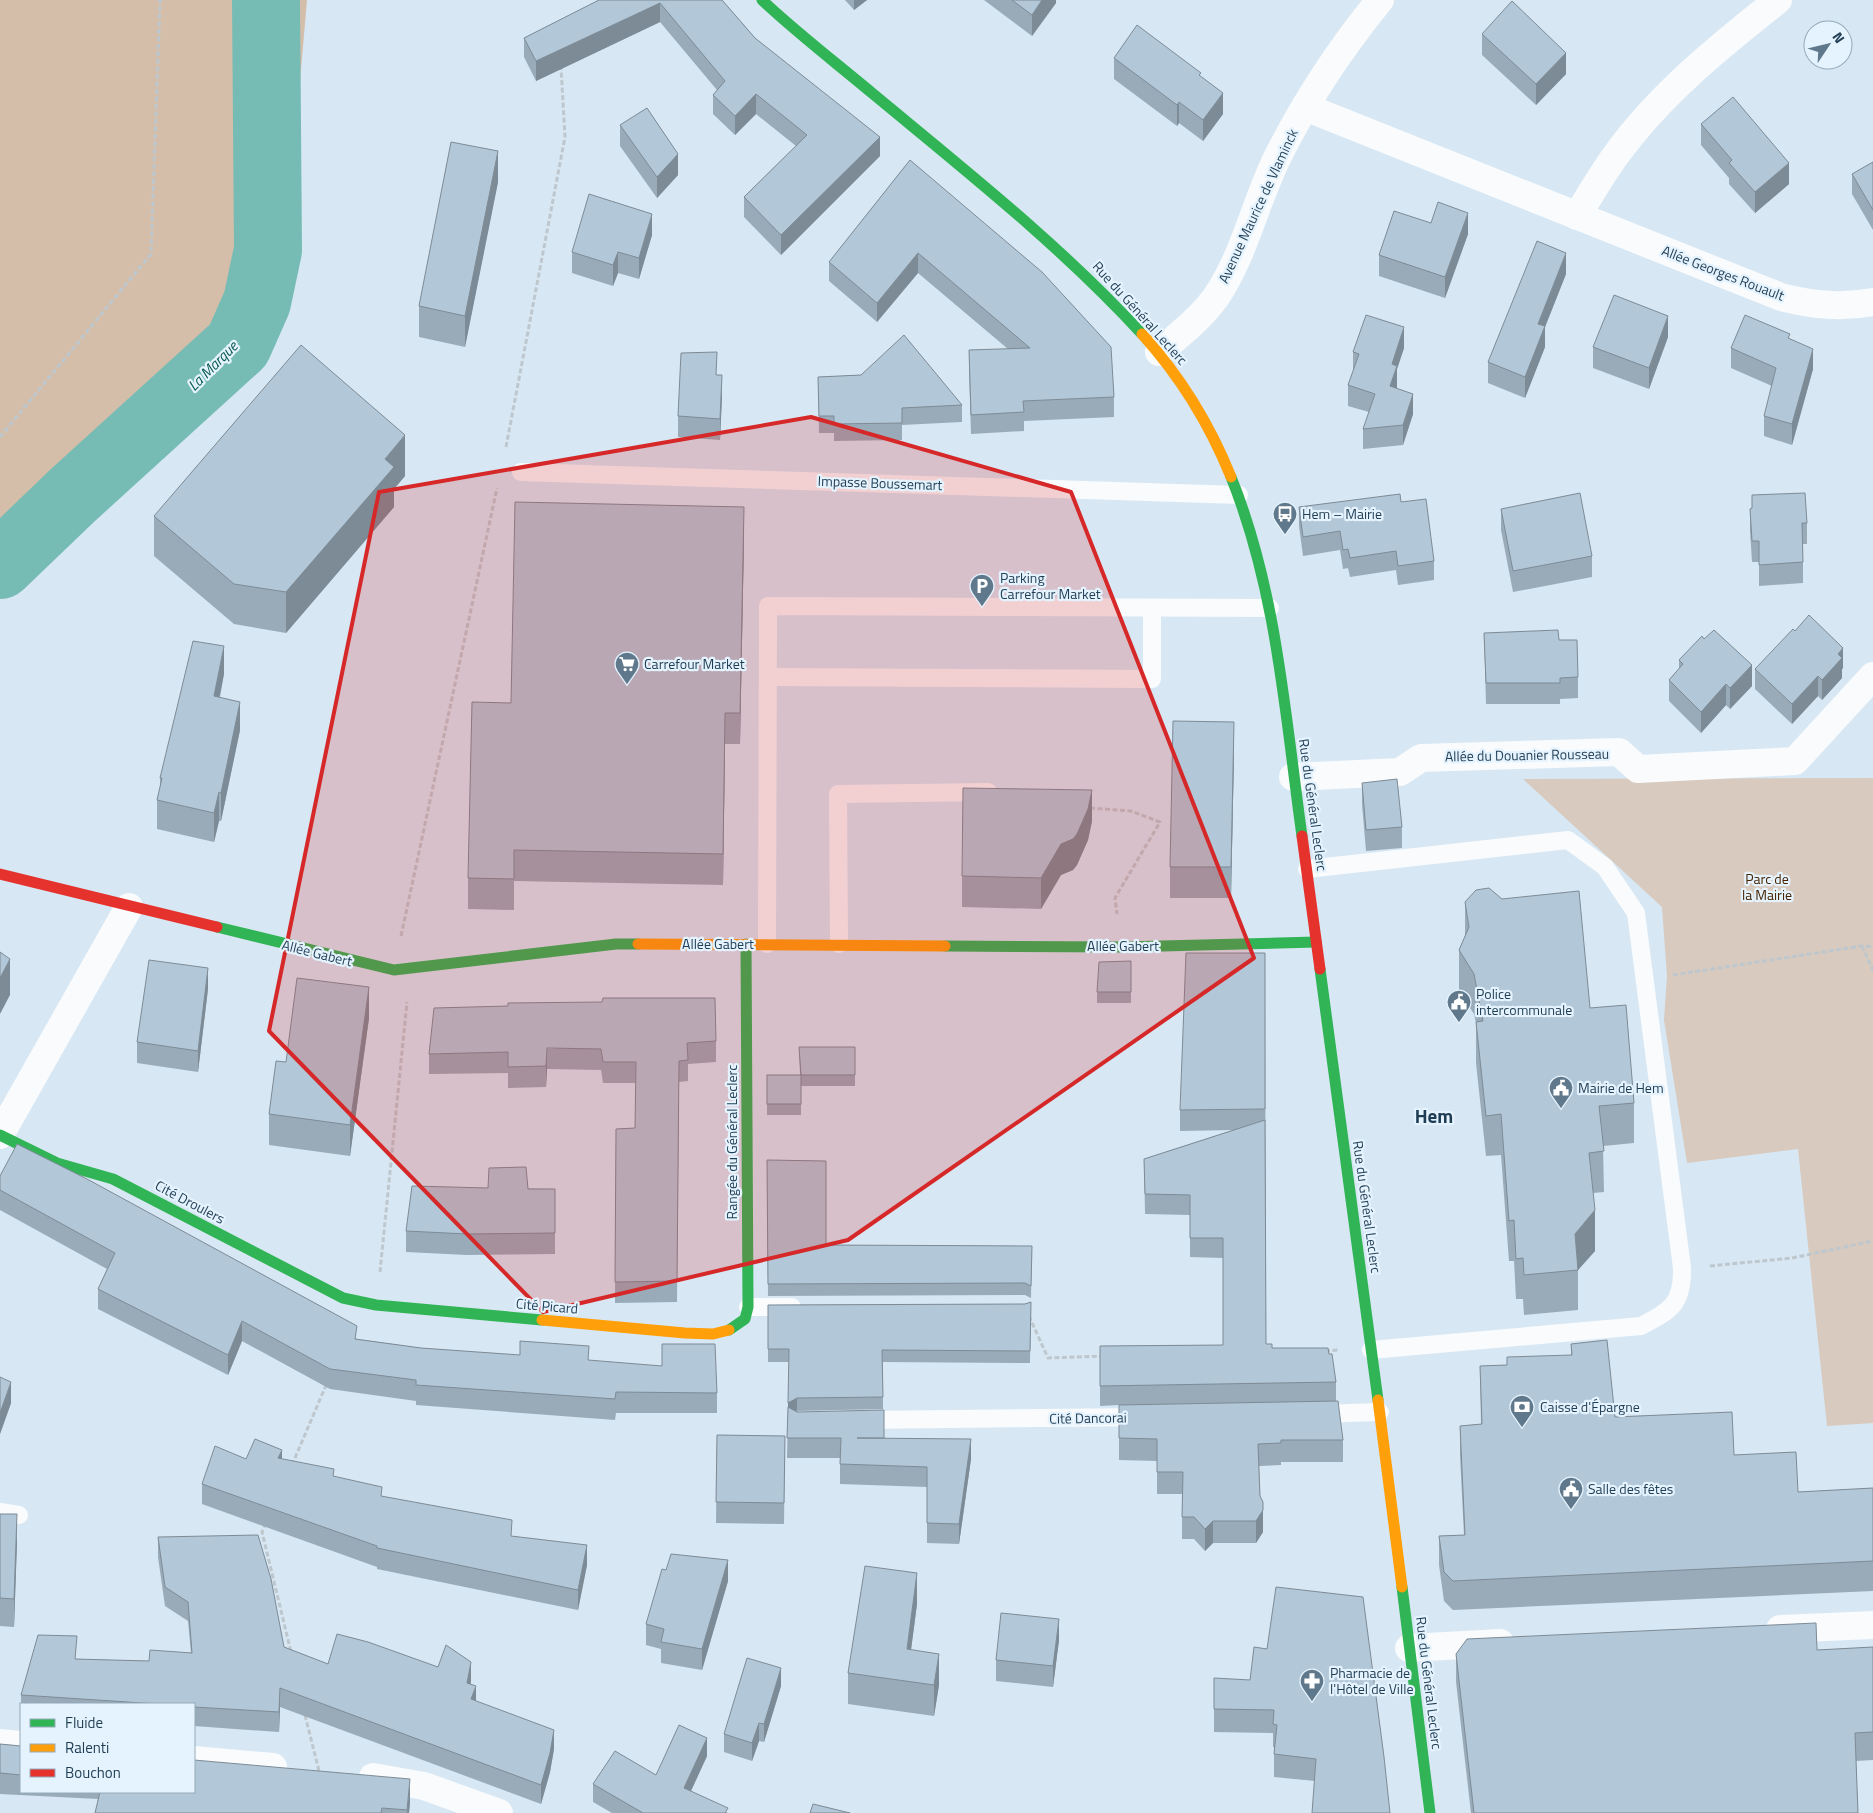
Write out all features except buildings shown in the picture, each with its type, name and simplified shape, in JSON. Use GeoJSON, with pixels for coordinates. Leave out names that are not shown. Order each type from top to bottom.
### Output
{"type":"FeatureCollection","features":[{"type":"Feature","properties":{"kind":"street","name":"Rue du Général Leclerc"},"geometry":{"type":"LineString","coordinates":[[762,0],[1057,247],[1103,292],[1159,352],[1176,375],[1205,423],[1239,495],[1254,534],[1270,608],[1307,869],[1380,1412],[1430,1813]]}},
{"type":"Feature","properties":{"kind":"street","name":"Avenue Maurice de Vlaminck"},"geometry":{"type":"LineString","coordinates":[[1159,352],[1188,328],[1216,295],[1239,250],[1267,180],[1305,107],[1328,68],[1380,0]]}},
{"type":"Feature","properties":{"kind":"street"},"geometry":{"type":"LineString","coordinates":[[1577,216],[1616,154],[1656,108],[1706,58],[1778,0]]}},
{"type":"Feature","properties":{"kind":"street","name":"Allée Georges Rouault"},"geometry":{"type":"LineString","coordinates":[[1305,107],[1781,297],[1808,304],[1833,306],[1873,302]]}},
{"type":"Feature","properties":{"kind":"street","name":"Allée du Douanier Rousseau"},"geometry":{"type":"LineString","coordinates":[[1293,777],[1400,772],[1422,758],[1619,752],[1638,769],[1795,761],[1873,676]]}},
{"type":"Feature","properties":{"kind":"street","name":"Allée Gabert"},"geometry":{"type":"LineString","coordinates":[[0,874],[129,907],[394,970],[594,945],[1122,946],[1316,942]]}},
{"type":"Feature","properties":{"kind":"street"},"geometry":{"type":"LineString","coordinates":[[0,1135],[129,907]]}},
{"type":"Feature","properties":{"kind":"street","name":"Rangée du Général Leclerc"},"geometry":{"type":"LineString","coordinates":[[746,944],[748,1307]]}},
{"type":"Feature","properties":{"kind":"street","name":"Cité Droulers"},"geometry":{"type":"LineString","coordinates":[[0,1135],[56,1163],[112,1178],[326,1292],[362,1302]]}},
{"type":"Feature","properties":{"kind":"street","name":"Cité Picard"},"geometry":{"type":"LineString","coordinates":[[362,1302],[376,1305],[676,1333],[711,1334],[728,1332],[745,1319],[748,1307]]}},
{"type":"Feature","properties":{"kind":"street"},"geometry":{"type":"LineString","coordinates":[[1756,1630],[1873,1625]]}},
{"type":"Feature","properties":{"kind":"street"},"geometry":{"type":"LineString","coordinates":[[1409,1648],[1521,1642]]}},
{"type":"Feature","properties":{"kind":"street"},"geometry":{"type":"LineString","coordinates":[[0,1743],[20,1744]]}},
{"type":"Feature","properties":{"kind":"street"},"geometry":{"type":"LineString","coordinates":[[195,1760],[319,1772]]}},
{"type":"Feature","properties":{"kind":"street"},"geometry":{"type":"LineString","coordinates":[[348,1774],[396,1779],[424,1786],[499,1813]]}},
{"type":"Feature","properties":{"kind":"lane","name":"Impasse Boussemart"},"geometry":{"type":"LineString","coordinates":[[521,472],[1239,495]]}},
{"type":"Feature","properties":{"kind":"lane"},"geometry":{"type":"LineString","coordinates":[[767,944],[768,606],[1270,608]]}},
{"type":"Feature","properties":{"kind":"lane"},"geometry":{"type":"LineString","coordinates":[[768,677],[1152,679],[1152,608]]}},
{"type":"Feature","properties":{"kind":"lane"},"geometry":{"type":"LineString","coordinates":[[839,944],[838,794],[1002,792]]}},
{"type":"Feature","properties":{"kind":"lane"},"geometry":{"type":"LineString","coordinates":[[1307,869],[1568,840],[1605,867],[1636,912],[1682,1268],[1682,1286],[1669,1312],[1641,1326],[1371,1350]]}},
{"type":"Feature","properties":{"kind":"lane"},"geometry":{"type":"LineString","coordinates":[[748,1307],[807,1307]]}},
{"type":"Feature","properties":{"kind":"lane"},"geometry":{"type":"LineString","coordinates":[[1298,1414],[1380,1412]]}},
{"type":"Feature","properties":{"kind":"lane","name":"Cité Dancorai"},"geometry":{"type":"LineString","coordinates":[[845,1420],[1159,1416]]}},
{"type":"Feature","properties":{"kind":"lane"},"geometry":{"type":"LineString","coordinates":[[0,1512],[19,1514]]}},
{"type":"Feature","properties":{"kind":"path"},"geometry":{"type":"LineString","coordinates":[[0,436],[151,254],[160,0]]}},
{"type":"Feature","properties":{"kind":"path"},"geometry":{"type":"LineString","coordinates":[[504,457],[565,137],[560,63]]}},
{"type":"Feature","properties":{"kind":"path"},"geometry":{"type":"LineString","coordinates":[[394,970],[498,486]]}},
{"type":"Feature","properties":{"kind":"path"},"geometry":{"type":"LineString","coordinates":[[1087,804],[1092,810],[1131,811],[1160,822],[1114,898],[1122,946]]}},
{"type":"Feature","properties":{"kind":"path"},"geometry":{"type":"LineString","coordinates":[[1862,946],[1873,970]]}},
{"type":"Feature","properties":{"kind":"path"},"geometry":{"type":"LineString","coordinates":[[1644,980],[1862,946],[1873,947]]}},
{"type":"Feature","properties":{"kind":"path"},"geometry":{"type":"LineString","coordinates":[[376,1305],[411,969]]}},
{"type":"Feature","properties":{"kind":"path"},"geometry":{"type":"LineString","coordinates":[[1682,1268],[1792,1258],[1873,1241]]}},
{"type":"Feature","properties":{"kind":"path"},"geometry":{"type":"LineString","coordinates":[[1029,1315],[1048,1358],[1106,1356]]}},
{"type":"Feature","properties":{"kind":"path"},"geometry":{"type":"LineString","coordinates":[[1322,1351],[1371,1350]]}},
{"type":"Feature","properties":{"kind":"path"},"geometry":{"type":"LineString","coordinates":[[289,1472],[331,1374]]}},
{"type":"Feature","properties":{"kind":"path"},"geometry":{"type":"LineString","coordinates":[[270,1515],[262,1532],[293,1661]]}},
{"type":"Feature","properties":{"kind":"path"},"geometry":{"type":"LineString","coordinates":[[304,1707],[319,1772]]}},
{"type":"Feature","properties":{"kind":"highlighted area"},"geometry":{"type":"Polygon","coordinates":[[[811,417],[1071,492],[1254,958],[848,1240],[543,1312],[269,1031],[379,492],[811,417]]]}},
{"type":"Feature","properties":{"kind":"green space","name":"Parc de la Mairie"},"geometry":{"type":"Polygon","coordinates":[[[1873,778],[1873,1423],[1827,1426],[1798,1149],[1687,1163],[1664,1020],[1667,976],[1662,907],[1523,779],[1873,778]]]}},
{"type":"Feature","properties":{"kind":"shaded area"},"geometry":{"type":"Polygon","coordinates":[[[0,0],[307,0],[280,313],[184,425],[0,583],[0,0]]]}},
{"type":"Feature","properties":{"kind":"waterway","name":"La Marque"},"geometry":{"type":"LineString","coordinates":[[0,565],[73,495],[238,345],[257,302],[268,250],[266,0]]}},
{"type":"Feature","properties":{"kind":"traffic: fast"},"geometry":{"type":"LineString","coordinates":[[762,0],[802,36],[1011,209],[1111,301],[1142,334]]}},
{"type":"Feature","properties":{"kind":"traffic: fast"},"geometry":{"type":"LineString","coordinates":[[1231,477],[1247,520],[1269,609],[1284,699],[1302,836]]}},
{"type":"Feature","properties":{"kind":"traffic: fast"},"geometry":{"type":"LineString","coordinates":[[217,927],[394,970],[616,944],[638,944]]}},
{"type":"Feature","properties":{"kind":"traffic: fast"},"geometry":{"type":"LineString","coordinates":[[945,946],[1122,947],[1316,942]]}},
{"type":"Feature","properties":{"kind":"traffic: fast"},"geometry":{"type":"LineString","coordinates":[[729,1330],[745,1319],[748,1307],[746,944]]}},
{"type":"Feature","properties":{"kind":"traffic: fast"},"geometry":{"type":"LineString","coordinates":[[1320,969],[1378,1400]]}},
{"type":"Feature","properties":{"kind":"traffic: fast"},"geometry":{"type":"LineString","coordinates":[[0,1135],[57,1163],[113,1179],[343,1298],[376,1305],[542,1320]]}},
{"type":"Feature","properties":{"kind":"traffic: fast"},"geometry":{"type":"LineString","coordinates":[[1402,1587],[1430,1813]]}},
{"type":"Feature","properties":{"kind":"traffic: slow"},"geometry":{"type":"LineString","coordinates":[[1142,334],[1169,367],[1193,402],[1214,439],[1231,477]]}},
{"type":"Feature","properties":{"kind":"traffic: slow"},"geometry":{"type":"LineString","coordinates":[[638,944],[945,946]]}},
{"type":"Feature","properties":{"kind":"traffic: slow"},"geometry":{"type":"LineString","coordinates":[[542,1320],[685,1333],[713,1334],[729,1330]]}},
{"type":"Feature","properties":{"kind":"traffic: slow"},"geometry":{"type":"LineString","coordinates":[[1378,1400],[1402,1587]]}},
{"type":"Feature","properties":{"kind":"traffic: jam"},"geometry":{"type":"LineString","coordinates":[[1302,836],[1320,969]]}},
{"type":"Feature","properties":{"kind":"traffic: jam"},"geometry":{"type":"LineString","coordinates":[[0,874],[217,927]]}},
{"type":"Feature","properties":{"kind":"place","name":"Hem – Mairie"},"geometry":{"type":"Point","coordinates":[1285,535]}},
{"type":"Feature","properties":{"kind":"place","name":"Parking Carrefour Market"},"geometry":{"type":"Point","coordinates":[982,607]}},
{"type":"Feature","properties":{"kind":"place","name":"Carrefour Market"},"geometry":{"type":"Point","coordinates":[627,685]}},
{"type":"Feature","properties":{"kind":"place","name":"Police intercommunale"},"geometry":{"type":"Point","coordinates":[1459,1023]}},
{"type":"Feature","properties":{"kind":"place","name":"Mairie de Hem"},"geometry":{"type":"Point","coordinates":[1561,1109]}},
{"type":"Feature","properties":{"kind":"place","name":"Caisse d'Épargne"},"geometry":{"type":"Point","coordinates":[1522,1428]}},
{"type":"Feature","properties":{"kind":"place","name":"Salle des fêtes"},"geometry":{"type":"Point","coordinates":[1571,1510]}},
{"type":"Feature","properties":{"kind":"place","name":"Pharmacie de l'Hôtel de Ville"},"geometry":{"type":"Point","coordinates":[1312,1702]}},
{"type":"Feature","properties":{"kind":"district","name":"Hem"},"geometry":{"type":"Point","coordinates":[1434,1116]}}]}
